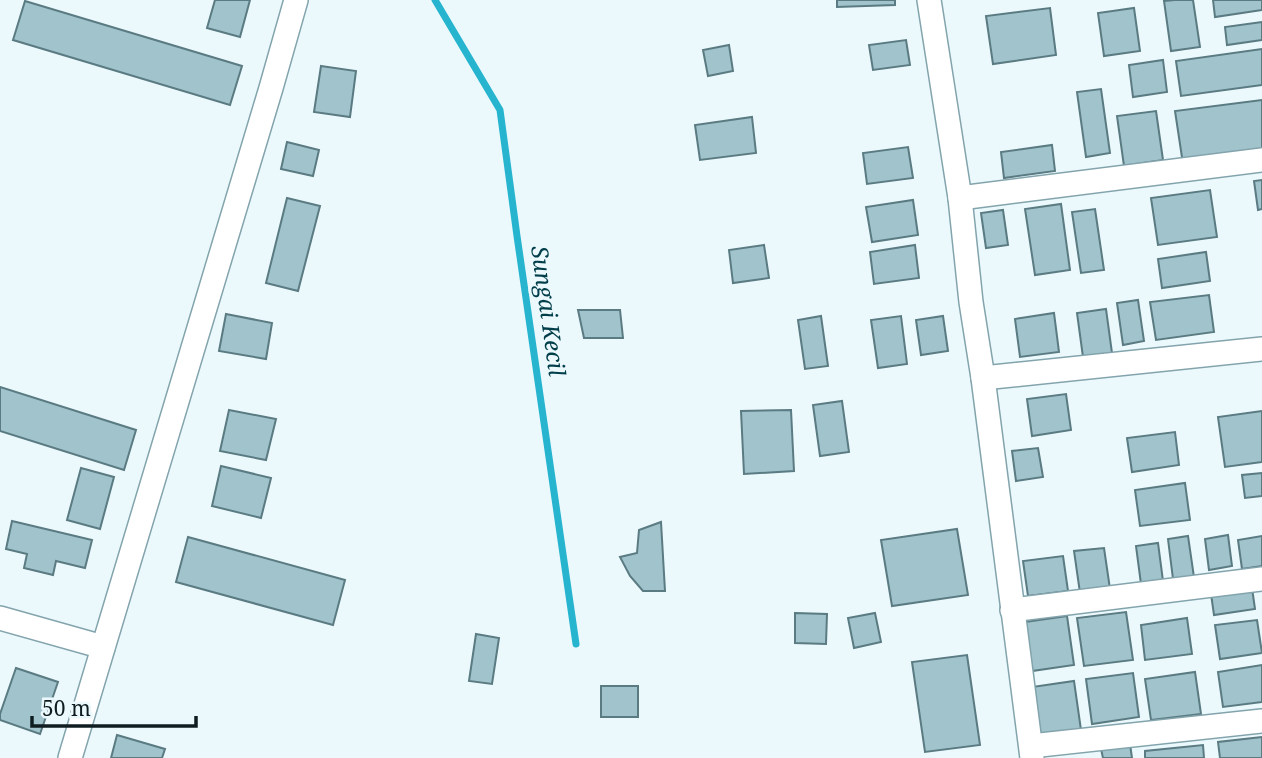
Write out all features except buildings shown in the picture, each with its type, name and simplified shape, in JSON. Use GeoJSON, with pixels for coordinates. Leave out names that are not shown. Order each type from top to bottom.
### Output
{"type":"FeatureCollection","features":[{"type":"Feature","properties":{"kind":"street"},"geometry":{"type":"LineString","coordinates":[[70,758],[296,0]]}},
{"type":"Feature","properties":{"kind":"street"},"geometry":{"type":"LineString","coordinates":[[929,0],[960,198],[971,302],[1031,752],[1262,721]]}},
{"type":"Feature","properties":{"kind":"street"},"geometry":{"type":"LineString","coordinates":[[960,198],[1262,160]]}},
{"type":"Feature","properties":{"kind":"street"},"geometry":{"type":"LineString","coordinates":[[983,378],[1262,349]]}},
{"type":"Feature","properties":{"kind":"street"},"geometry":{"type":"LineString","coordinates":[[1012,610],[1262,579]]}},
{"type":"Feature","properties":{"kind":"street"},"geometry":{"type":"LineString","coordinates":[[0,618],[103,647]]}},
{"type":"Feature","properties":{"kind":"waterway","name":"Sungai Kecil"},"geometry":{"type":"LineString","coordinates":[[435,0],[500,110],[576,644]]}}]}
